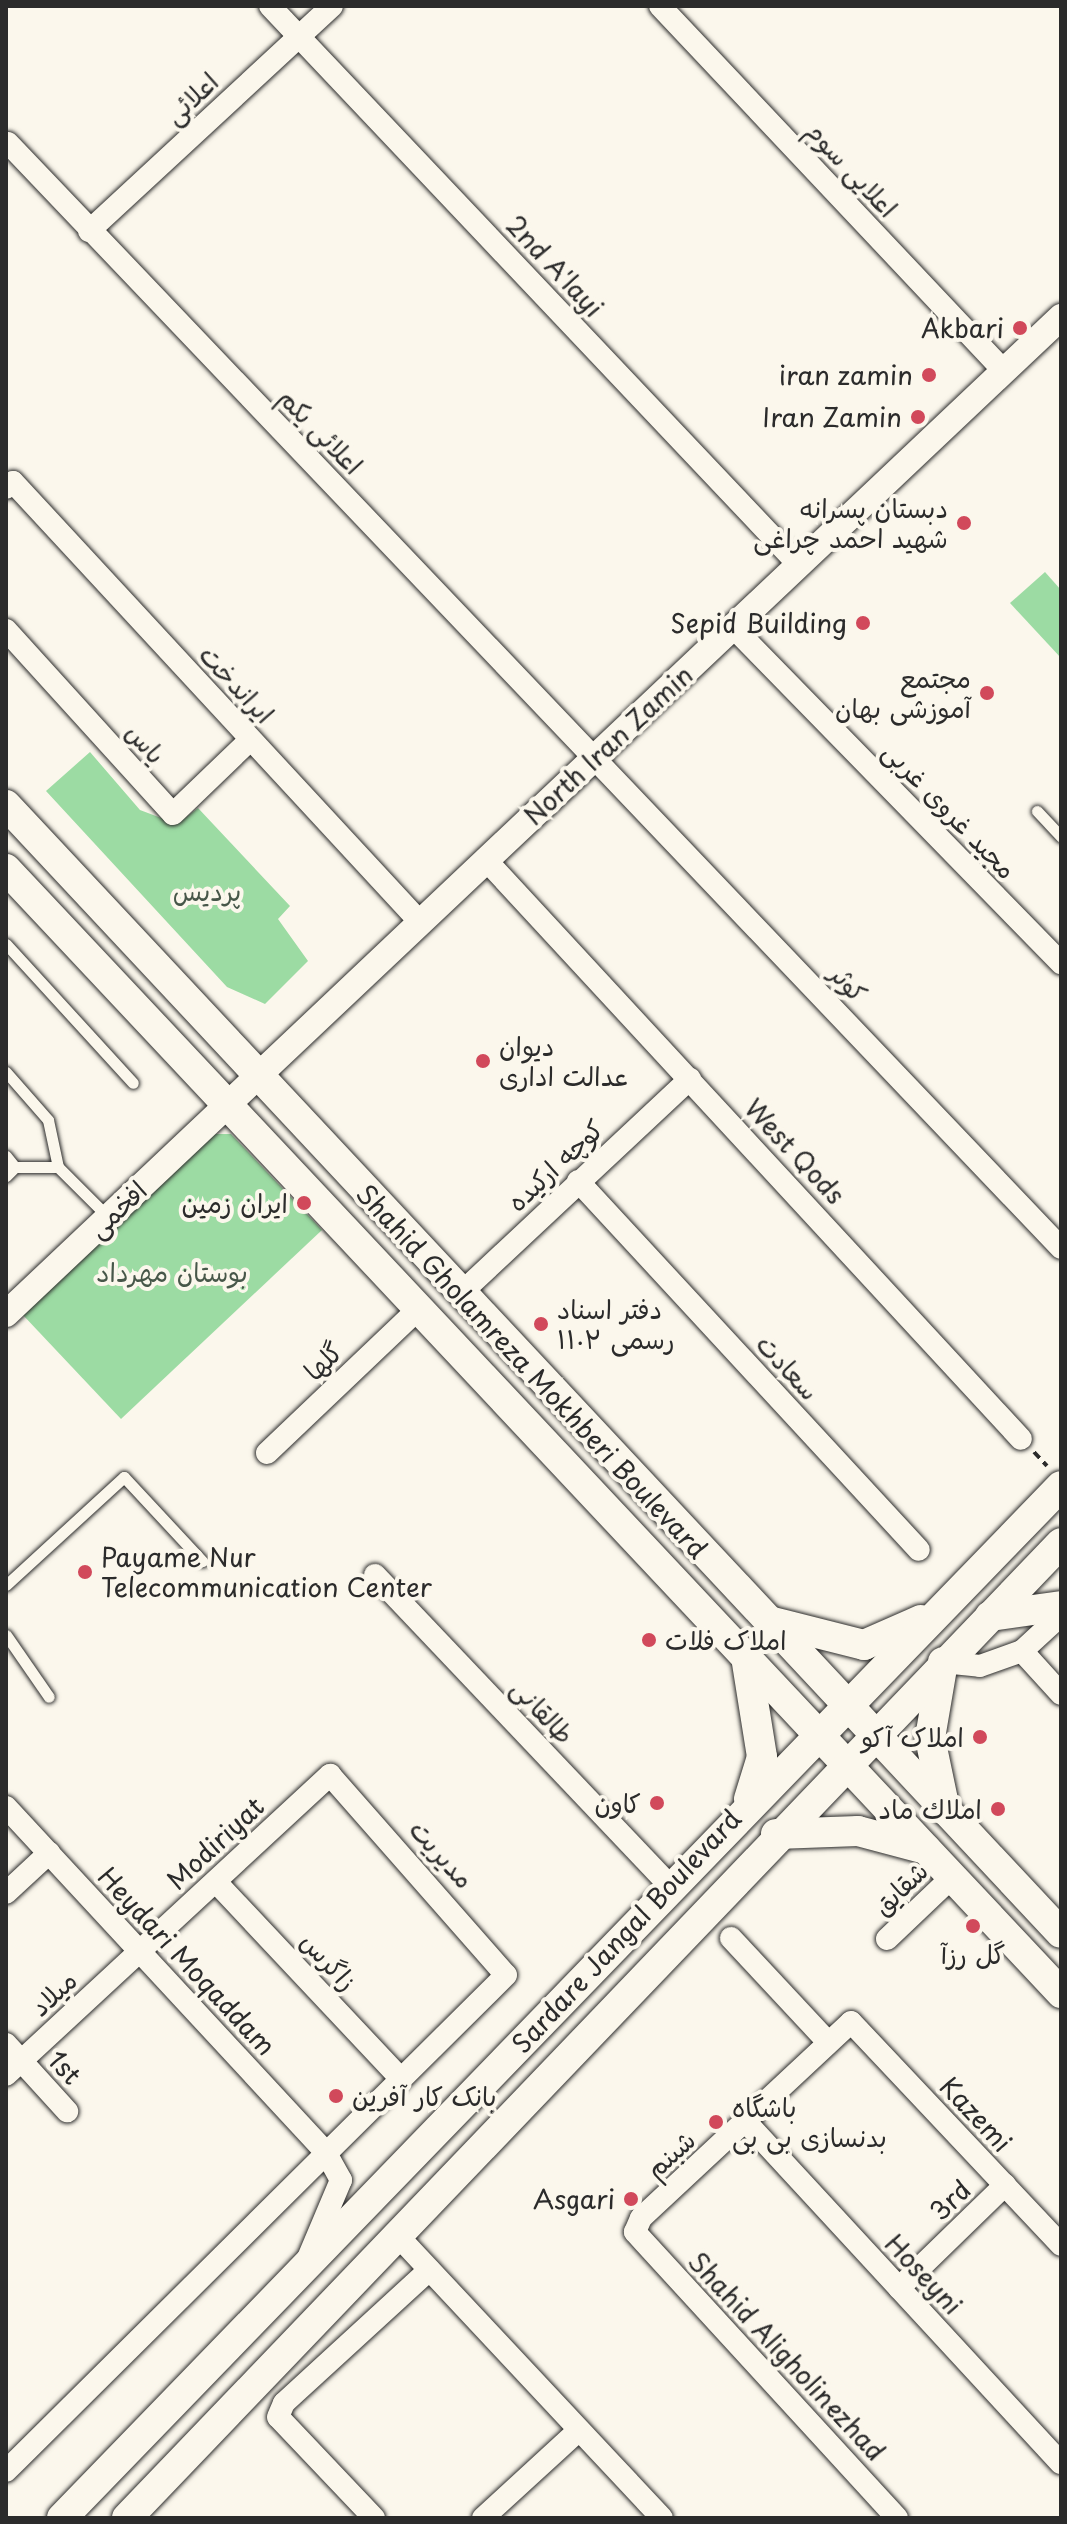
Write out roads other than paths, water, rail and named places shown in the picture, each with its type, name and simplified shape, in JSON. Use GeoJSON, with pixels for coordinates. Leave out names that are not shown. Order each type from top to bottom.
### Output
{"type":"FeatureCollection","features":[{"type":"Feature","properties":{"kind":"main road","name":"Shahid Gholamreza Mokhberi Boulevard"},"geometry":{"type":"LineString","coordinates":[[6,805],[759,1616],[1061,1933]]}},
{"type":"Feature","properties":{"kind":"main road","name":"Shahid Gholamreza Mokhberi Boulevard"},"geometry":{"type":"LineString","coordinates":[[6,869],[1061,1993]]}},
{"type":"Feature","properties":{"kind":"main road","name":"Sardare Jangal Boulevard"},"geometry":{"type":"LineString","coordinates":[[62,2518],[671,1887],[748,1803],[933,1615],[1056,1478]]}},
{"type":"Feature","properties":{"kind":"main road","name":"Sardare Jangal Boulevard"},"geometry":{"type":"LineString","coordinates":[[127,2518],[398,2236],[776,1834],[1061,1543]]}},
{"type":"Feature","properties":{"kind":"main road"},"geometry":{"type":"LineString","coordinates":[[990,1616],[1061,1606]]}},
{"type":"Feature","properties":{"kind":"main road"},"geometry":{"type":"LineString","coordinates":[[759,1616],[797,1634],[864,1645],[933,1615]]}},
{"type":"Feature","properties":{"kind":"main road"},"geometry":{"type":"LineString","coordinates":[[746,1657],[762,1757],[748,1803]]}},
{"type":"Feature","properties":{"kind":"main road"},"geometry":{"type":"LineString","coordinates":[[943,1662],[930,1738],[945,1810]]}},
{"type":"Feature","properties":{"kind":"main road"},"geometry":{"type":"LineString","coordinates":[[776,1834],[858,1831],[926,1849]]}},
{"type":"Feature","properties":{"kind":"street","name":"2nd A'layi"},"geometry":{"type":"LineString","coordinates":[[270,6],[799,565]]}},
{"type":"Feature","properties":{"kind":"street","name":"اعلائی"},"geometry":{"type":"LineString","coordinates":[[89,231],[332,6]]}},
{"type":"Feature","properties":{"kind":"street","name":"اعلایی سوم"},"geometry":{"type":"LineString","coordinates":[[660,6],[1004,371]]}},
{"type":"Feature","properties":{"kind":"street","name":"اعلائی یکم"},"geometry":{"type":"LineString","coordinates":[[8,143],[89,231],[597,756]]}},
{"type":"Feature","properties":{"kind":"street","name":"North Iran Zamin"},"geometry":{"type":"LineString","coordinates":[[259,1075],[1061,317]]}},
{"type":"Feature","properties":{"kind":"street","name":"ایراندخت"},"geometry":{"type":"LineString","coordinates":[[10,485],[420,922]]}},
{"type":"Feature","properties":{"kind":"street","name":"مجید غروی غربی"},"geometry":{"type":"LineString","coordinates":[[733,627],[1061,963]]}},
{"type":"Feature","properties":{"kind":"street","name":"یاس"},"geometry":{"type":"LineString","coordinates":[[6,630],[173,814],[250,740]]}},
{"type":"Feature","properties":{"kind":"street","name":"کوثر"},"geometry":{"type":"LineString","coordinates":[[597,756],[1061,1248]]}},
{"type":"Feature","properties":{"kind":"street","name":"West Qods"},"geometry":{"type":"LineString","coordinates":[[486,860],[1021,1439]]}},
{"type":"Feature","properties":{"kind":"street","name":"افخمی"},"geometry":{"type":"LineString","coordinates":[[6,1314],[259,1075]]}},
{"type":"Feature","properties":{"kind":"street","name":"کوچه ارکیده"},"geometry":{"type":"LineString","coordinates":[[460,1294],[690,1079]]}},
{"type":"Feature","properties":{"kind":"street","name":"سعادت"},"geometry":{"type":"LineString","coordinates":[[578,1181],[919,1550]]}},
{"type":"Feature","properties":{"kind":"street","name":"گلها"},"geometry":{"type":"LineString","coordinates":[[267,1453],[419,1308]]}},
{"type":"Feature","properties":{"kind":"street","name":"طالقانی"},"geometry":{"type":"LineString","coordinates":[[375,1575],[671,1887]]}},
{"type":"Feature","properties":{"kind":"street"},"geometry":{"type":"LineString","coordinates":[[943,1662],[980,1666],[1022,1651],[1061,1615]]}},
{"type":"Feature","properties":{"kind":"street"},"geometry":{"type":"LineString","coordinates":[[1022,1651],[1061,1694]]}},
{"type":"Feature","properties":{"kind":"street","name":"مدیریت"},"geometry":{"type":"LineString","coordinates":[[216,1882],[330,1775],[506,1975],[401,2079]]}},
{"type":"Feature","properties":{"kind":"street","name":"Heydari Moqaddam"},"geometry":{"type":"LineString","coordinates":[[6,1807],[326,2153]]}},
{"type":"Feature","properties":{"kind":"street"},"geometry":{"type":"LineString","coordinates":[[6,1893],[49,1853]]}},
{"type":"Feature","properties":{"kind":"street","name":"شقایق"},"geometry":{"type":"LineString","coordinates":[[887,1939],[952,1877]]}},
{"type":"Feature","properties":{"kind":"street","name":"Modiriyat"},"geometry":{"type":"LineString","coordinates":[[139,1951],[216,1882]]}},
{"type":"Feature","properties":{"kind":"street","name":"زاگرس"},"geometry":{"type":"LineString","coordinates":[[216,1882],[401,2079]]}},
{"type":"Feature","properties":{"kind":"street"},"geometry":{"type":"LineString","coordinates":[[731,1938],[827,2041]]}},
{"type":"Feature","properties":{"kind":"street","name":"میلاد"},"geometry":{"type":"LineString","coordinates":[[11,2060],[139,1951]]}},
{"type":"Feature","properties":{"kind":"street","name":"شبنم"},"geometry":{"type":"LineString","coordinates":[[635,2232],[827,2041],[851,2022]]}},
{"type":"Feature","properties":{"kind":"street","name":"Kazemi"},"geometry":{"type":"LineString","coordinates":[[851,2022],[1061,2245]]}},
{"type":"Feature","properties":{"kind":"street","name":"1st"},"geometry":{"type":"LineString","coordinates":[[11,2060],[67,2111]]}},
{"type":"Feature","properties":{"kind":"street"},"geometry":{"type":"LineString","coordinates":[[6,2471],[401,2079]]}},
{"type":"Feature","properties":{"kind":"street","name":"Hoseyni"},"geometry":{"type":"LineString","coordinates":[[746,2122],[1061,2463]]}},
{"type":"Feature","properties":{"kind":"street"},"geometry":{"type":"LineString","coordinates":[[303,2268],[341,2180],[326,2153]]}},
{"type":"Feature","properties":{"kind":"street","name":"3rd"},"geometry":{"type":"LineString","coordinates":[[899,2288],[1005,2185]]}},
{"type":"Feature","properties":{"kind":"street","name":"Shahid Aligholinezhad"},"geometry":{"type":"LineString","coordinates":[[635,2232],[897,2518]]}},
{"type":"Feature","properties":{"kind":"street"},"geometry":{"type":"LineString","coordinates":[[398,2236],[662,2518]]}},
{"type":"Feature","properties":{"kind":"street"},"geometry":{"type":"LineString","coordinates":[[374,2518],[278,2417],[429,2270]]}},
{"type":"Feature","properties":{"kind":"street"},"geometry":{"type":"LineString","coordinates":[[483,2518],[579,2430]]}},
{"type":"Feature","properties":{"kind":"lane"},"geometry":{"type":"LineString","coordinates":[[1037,811],[1061,837]]}},
{"type":"Feature","properties":{"kind":"lane"},"geometry":{"type":"LineString","coordinates":[[6,944],[133,1083]]}},
{"type":"Feature","properties":{"kind":"lane"},"geometry":{"type":"LineString","coordinates":[[6,1072],[48,1120],[58,1167],[108,1217]]}},
{"type":"Feature","properties":{"kind":"lane"},"geometry":{"type":"LineString","coordinates":[[6,1156],[10,1171],[58,1167]]}},
{"type":"Feature","properties":{"kind":"lane"},"geometry":{"type":"LineString","coordinates":[[6,1585],[124,1477],[202,1561]]}},
{"type":"Feature","properties":{"kind":"lane"},"geometry":{"type":"LineString","coordinates":[[6,1635],[49,1697]]}},
{"type":"Feature","properties":{"kind":"place","name":"Akbari"},"geometry":{"type":"Point","coordinates":[1020,328]}},
{"type":"Feature","properties":{"kind":"place","name":"iran zamin"},"geometry":{"type":"Point","coordinates":[929,375]}},
{"type":"Feature","properties":{"kind":"place","name":"Iran Zamin"},"geometry":{"type":"Point","coordinates":[918,417]}},
{"type":"Feature","properties":{"kind":"place","name":"دبستان پسرانه شهید احمد چراغی"},"geometry":{"type":"Point","coordinates":[964,523]}},
{"type":"Feature","properties":{"kind":"place","name":"Sepid Building"},"geometry":{"type":"Point","coordinates":[863,623]}},
{"type":"Feature","properties":{"kind":"place","name":"مجتمع آموزشی بهان"},"geometry":{"type":"Point","coordinates":[987,693]}},
{"type":"Feature","properties":{"kind":"place","name":"دیوان عدالت اداری"},"geometry":{"type":"Point","coordinates":[483,1061]}},
{"type":"Feature","properties":{"kind":"place","name":"ایران زمین"},"geometry":{"type":"Point","coordinates":[304,1203]}},
{"type":"Feature","properties":{"kind":"place","name":"دفتر اسناد رسمی ۱۱۰۲"},"geometry":{"type":"Point","coordinates":[541,1324]}},
{"type":"Feature","properties":{"kind":"place","name":"Payame Nur Telecommunication Center"},"geometry":{"type":"Point","coordinates":[85,1572]}},
{"type":"Feature","properties":{"kind":"place","name":"املاک فلات"},"geometry":{"type":"Point","coordinates":[649,1640]}},
{"type":"Feature","properties":{"kind":"place","name":"املاک آکو"},"geometry":{"type":"Point","coordinates":[980,1737]}},
{"type":"Feature","properties":{"kind":"place","name":"کاون"},"geometry":{"type":"Point","coordinates":[657,1803]}},
{"type":"Feature","properties":{"kind":"place","name":"املاك ماد"},"geometry":{"type":"Point","coordinates":[998,1809]}},
{"type":"Feature","properties":{"kind":"place","name":"گل رزآ"},"geometry":{"type":"Point","coordinates":[973,1926]}},
{"type":"Feature","properties":{"kind":"place","name":"بانک کار آفرین"},"geometry":{"type":"Point","coordinates":[336,2096]}},
{"type":"Feature","properties":{"kind":"place","name":"باشگاه بدنسازی بی بی"},"geometry":{"type":"Point","coordinates":[716,2122]}},
{"type":"Feature","properties":{"kind":"place","name":"Asgari"},"geometry":{"type":"Point","coordinates":[631,2199]}},
{"type":"Feature","properties":{"kind":"park label","name":"پردیس"},"geometry":{"type":"Point","coordinates":[207,891]}},
{"type":"Feature","properties":{"kind":"park label","name":"بوستان مهرداد"},"geometry":{"type":"Point","coordinates":[172,1272]}}]}
